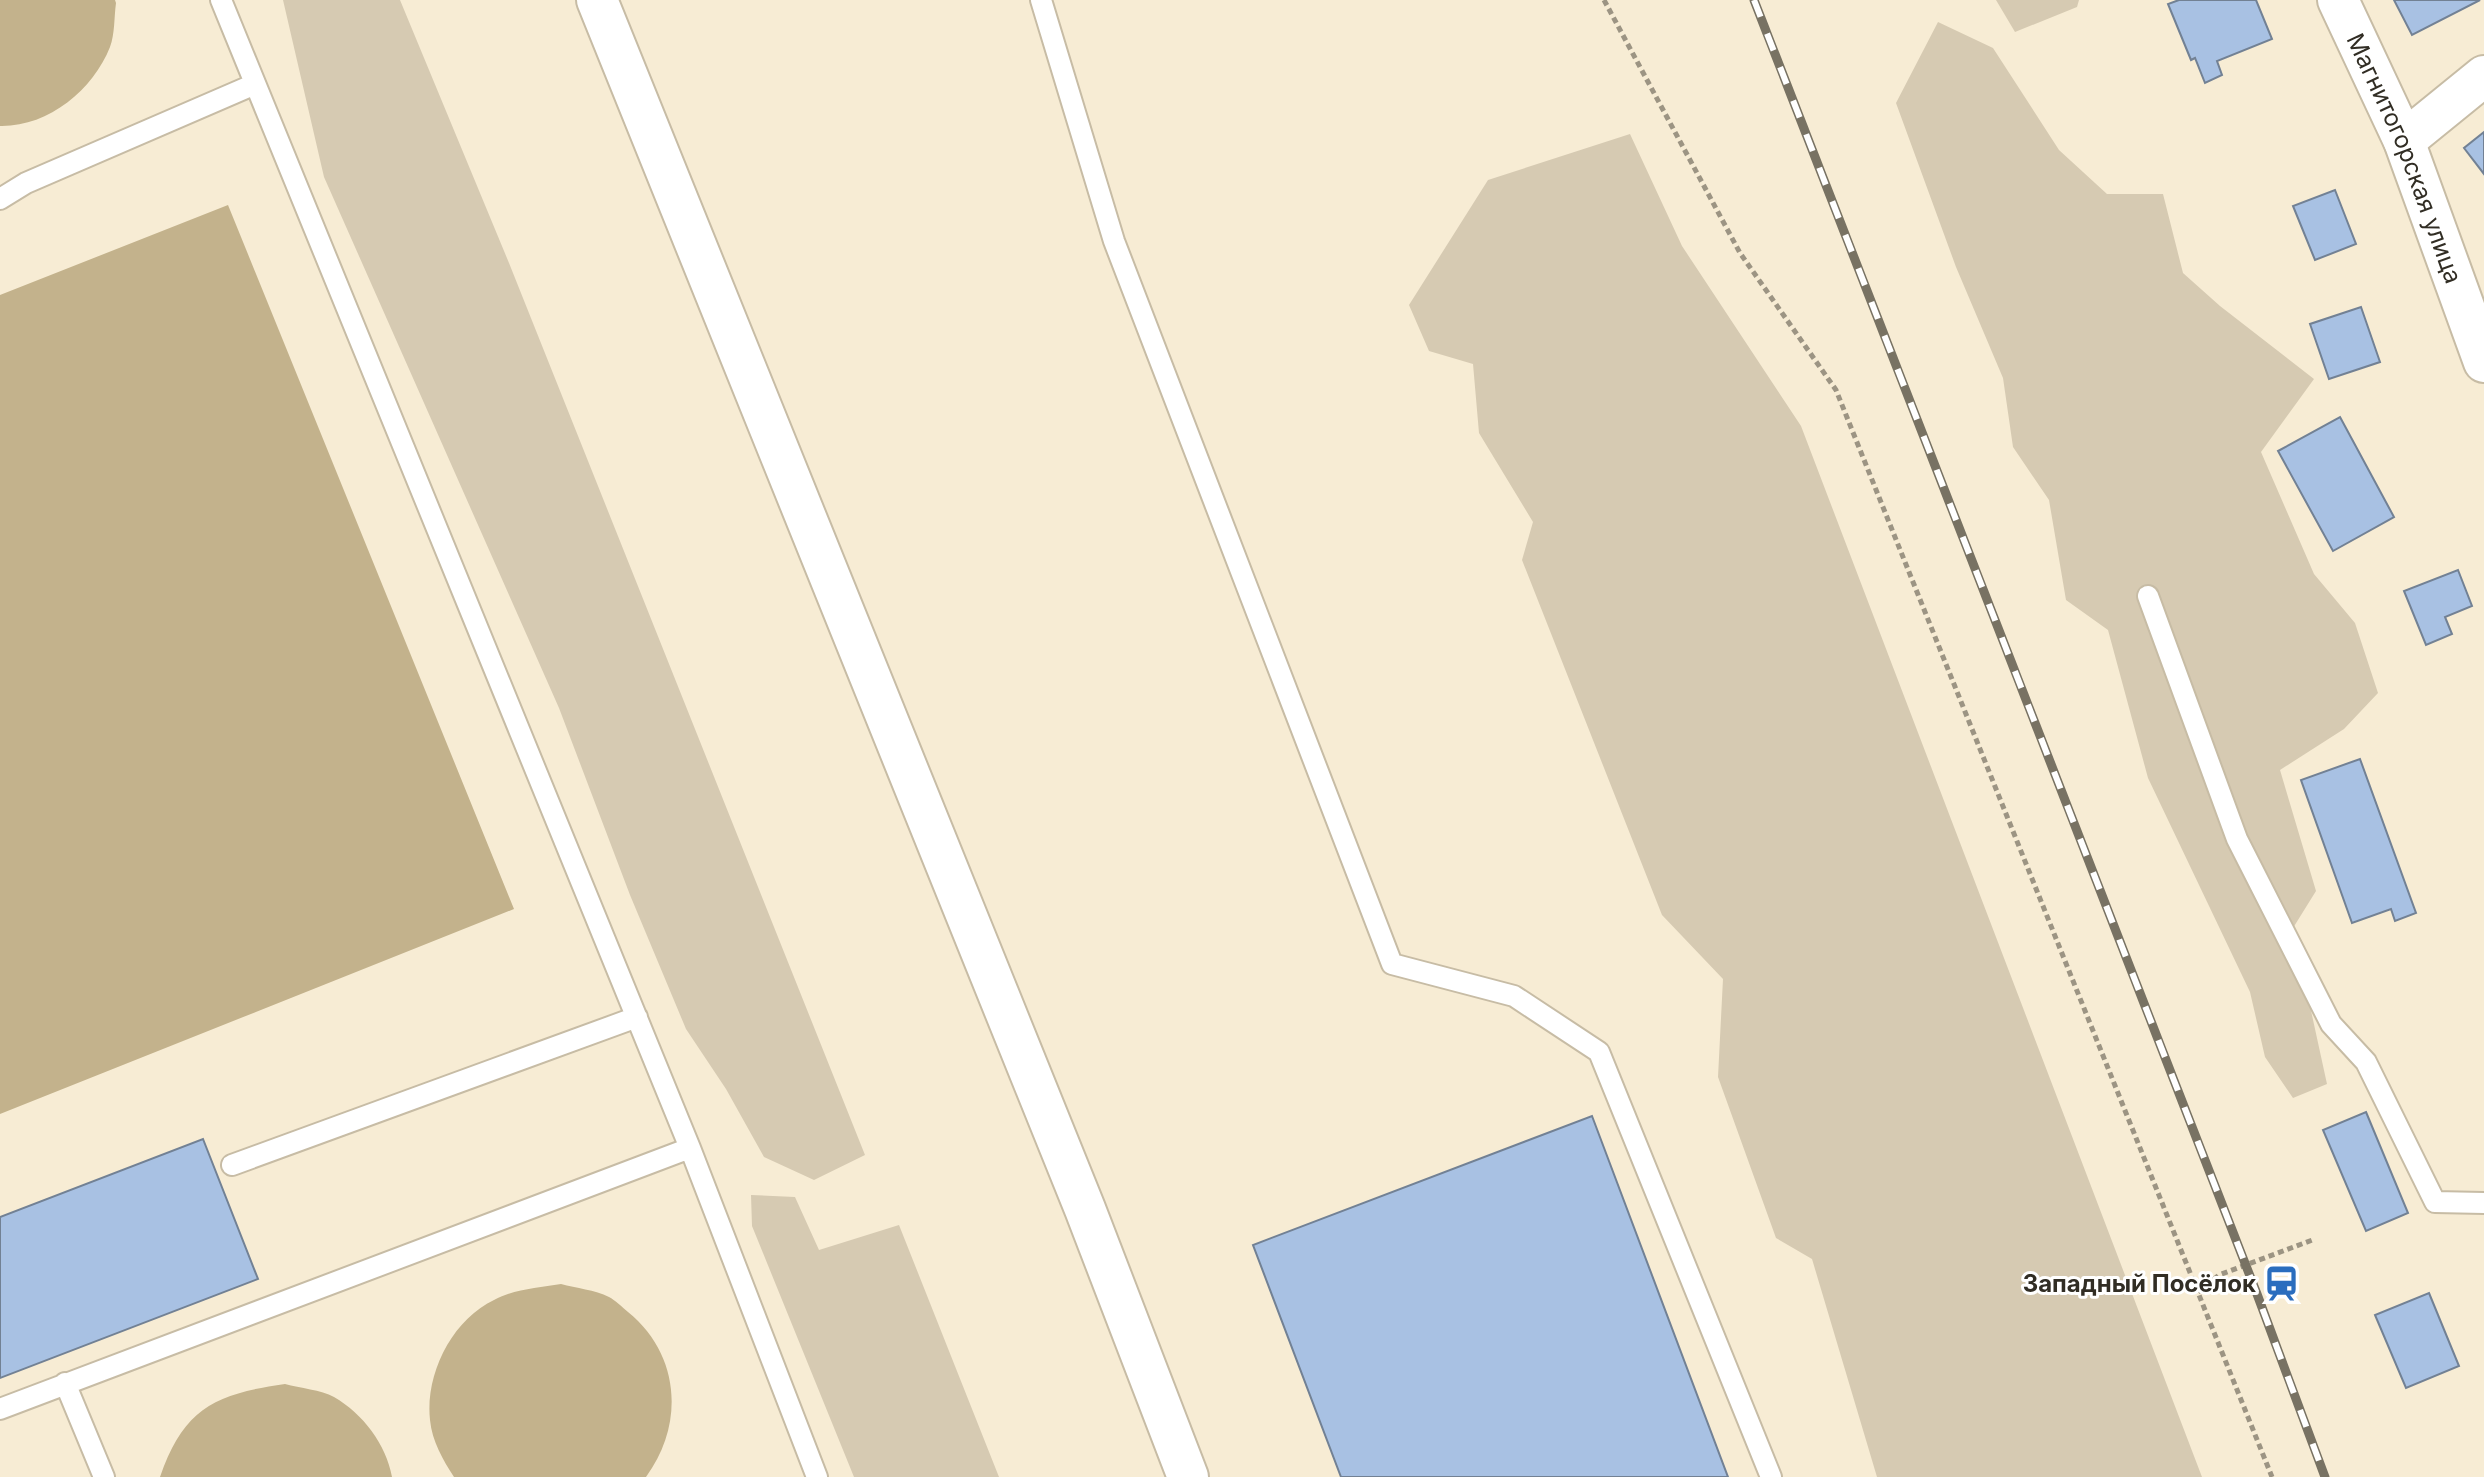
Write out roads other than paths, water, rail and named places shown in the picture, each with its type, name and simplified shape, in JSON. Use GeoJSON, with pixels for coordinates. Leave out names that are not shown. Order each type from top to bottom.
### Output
{"type":"FeatureCollection","features":[{"type":"Feature","properties":{"kind":"street"},"geometry":{"type":"LineString","coordinates":[[597,0],[1085,1209],[1188,1477]]}},
{"type":"Feature","properties":{"kind":"street","name":"Магнитогорская улица"},"geometry":{"type":"LineString","coordinates":[[2338,0],[2404,141],[2484,362]]}},
{"type":"Feature","properties":{"kind":"street"},"geometry":{"type":"LineString","coordinates":[[2404,141],[2484,76]]}},
{"type":"Feature","properties":{"kind":"lane"},"geometry":{"type":"LineString","coordinates":[[221,0],[690,1148],[817,1477]]}},
{"type":"Feature","properties":{"kind":"lane"},"geometry":{"type":"LineString","coordinates":[[1041,0],[1114,241],[1392,964],[1514,996],[1599,1052],[1771,1477]]}},
{"type":"Feature","properties":{"kind":"lane"},"geometry":{"type":"LineString","coordinates":[[0,199],[26,183],[255,84]]}},
{"type":"Feature","properties":{"kind":"lane"},"geometry":{"type":"LineString","coordinates":[[2148,596],[2237,839],[2331,1024],[2366,1062],[2435,1202],[2484,1203]]}},
{"type":"Feature","properties":{"kind":"lane"},"geometry":{"type":"LineString","coordinates":[[232,1165],[637,1017]]}},
{"type":"Feature","properties":{"kind":"lane"},"geometry":{"type":"LineString","coordinates":[[0,1409],[690,1148]]}},
{"type":"Feature","properties":{"kind":"lane"},"geometry":{"type":"LineString","coordinates":[[65,1383],[104,1477]]}},
{"type":"Feature","properties":{"kind":"railway"},"geometry":{"type":"LineString","coordinates":[[1754,0],[2257,1294],[2325,1477]]}},
{"type":"Feature","properties":{"kind":"place","name":"Западный Посёлок"},"geometry":{"type":"Point","coordinates":[2282,1283]}}]}
